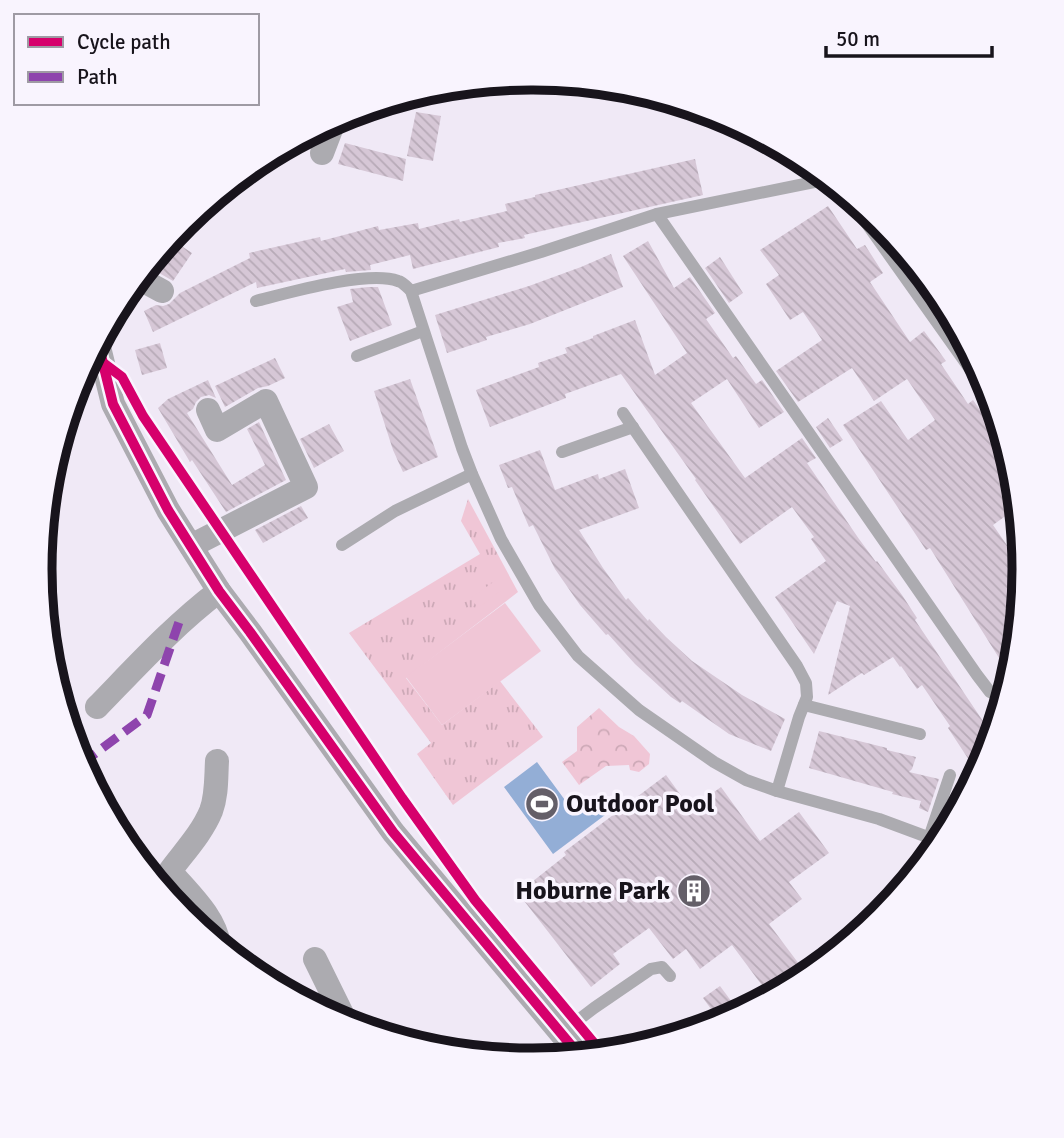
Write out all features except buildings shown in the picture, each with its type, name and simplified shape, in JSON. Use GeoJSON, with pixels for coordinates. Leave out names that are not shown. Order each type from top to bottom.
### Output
{"type":"FeatureCollection","features":[{"type":"Feature","properties":{"kind":"street"},"geometry":{"type":"LineString","coordinates":[[322,153],[329,135]]}},
{"type":"Feature","properties":{"kind":"street"},"geometry":{"type":"LineString","coordinates":[[148,283],[162,291]]}},
{"type":"Feature","properties":{"kind":"street"},"geometry":{"type":"LineString","coordinates":[[102,358],[113,404],[168,510],[219,591],[393,832],[571,1046]]}},
{"type":"Feature","properties":{"kind":"street"},"geometry":{"type":"LineString","coordinates":[[191,546],[306,487],[266,401],[217,430],[208,410]]}},
{"type":"Feature","properties":{"kind":"street"},"geometry":{"type":"LineString","coordinates":[[97,707],[168,635],[219,591]]}},
{"type":"Feature","properties":{"kind":"street"},"geometry":{"type":"LineString","coordinates":[[215,929],[170,871],[202,829],[211,810],[216,787],[217,761]]}},
{"type":"Feature","properties":{"kind":"street"},"geometry":{"type":"LineString","coordinates":[[315,959],[349,1012]]}},
{"type":"Feature","properties":{"kind":"lane"},"geometry":{"type":"LineString","coordinates":[[411,291],[657,214],[814,182]]}},
{"type":"Feature","properties":{"kind":"lane"},"geometry":{"type":"LineString","coordinates":[[657,214],[977,675],[995,694]]}},
{"type":"Feature","properties":{"kind":"lane"},"geometry":{"type":"LineString","coordinates":[[872,231],[963,359]]}},
{"type":"Feature","properties":{"kind":"lane"},"geometry":{"type":"LineString","coordinates":[[256,301],[315,286],[375,278],[400,281],[411,291],[472,474],[501,539],[539,605],[578,656],[639,710],[714,762],[746,780],[879,819],[929,838]]}},
{"type":"Feature","properties":{"kind":"lane"},"geometry":{"type":"LineString","coordinates":[[356,356],[423,331]]}},
{"type":"Feature","properties":{"kind":"lane"},"geometry":{"type":"LineString","coordinates":[[623,413],[806,683],[807,697],[777,791]]}},
{"type":"Feature","properties":{"kind":"lane"},"geometry":{"type":"LineString","coordinates":[[562,452],[633,427]]}},
{"type":"Feature","properties":{"kind":"lane"},"geometry":{"type":"LineString","coordinates":[[342,545],[395,511],[472,474]]}},
{"type":"Feature","properties":{"kind":"lane"},"geometry":{"type":"LineString","coordinates":[[804,705],[920,734]]}},
{"type":"Feature","properties":{"kind":"lane"},"geometry":{"type":"LineString","coordinates":[[939,822],[950,775]]}},
{"type":"Feature","properties":{"kind":"lane"},"geometry":{"type":"LineString","coordinates":[[560,1034],[651,969],[662,967],[670,976]]}},
{"type":"Feature","properties":{"kind":"green space"},"geometry":{"type":"Polygon","coordinates":[[[468,499],[518,592],[406,678],[442,725],[500,681],[543,737],[453,805],[417,754],[431,743],[349,633],[480,554],[461,521],[468,499]]]}},
{"type":"Feature","properties":{"kind":"green space"},"geometry":{"type":"Polygon","coordinates":[[[496,580],[503,589],[478,608],[471,598],[496,580]]]}},
{"type":"Feature","properties":{"kind":"green space"},"geometry":{"type":"Polygon","coordinates":[[[505,603],[541,651],[442,725],[406,677],[505,603]]]}},
{"type":"Feature","properties":{"kind":"green space"},"geometry":{"type":"Polygon","coordinates":[[[599,708],[619,727],[634,736],[650,754],[649,764],[639,772],[630,770],[629,765],[606,766],[579,785],[562,762],[577,751],[577,727],[599,708]]]}},
{"type":"Feature","properties":{"kind":"water","name":"Outdoor Pool"},"geometry":{"type":"Polygon","coordinates":[[[537,762],[573,811],[593,797],[605,815],[553,854],[504,787],[537,762]]]}},
{"type":"Feature","properties":{"kind":"marked path"},"geometry":{"type":"LineString","coordinates":[[91,757],[147,715],[179,622]]}},
{"type":"Feature","properties":{"kind":"cycle path"},"geometry":{"type":"LineString","coordinates":[[102,358],[113,404],[168,510],[219,591],[393,832],[572,1046]]}},
{"type":"Feature","properties":{"kind":"cycle path"},"geometry":{"type":"LineString","coordinates":[[102,362],[122,377],[143,416],[402,798],[475,900],[595,1044]]}},
{"type":"Feature","properties":{"kind":"place","name":"Outdoor Pool"},"geometry":{"type":"Point","coordinates":[542,804]}},
{"type":"Feature","properties":{"kind":"place","name":"Hoburne Park"},"geometry":{"type":"Point","coordinates":[694,891]}}]}
